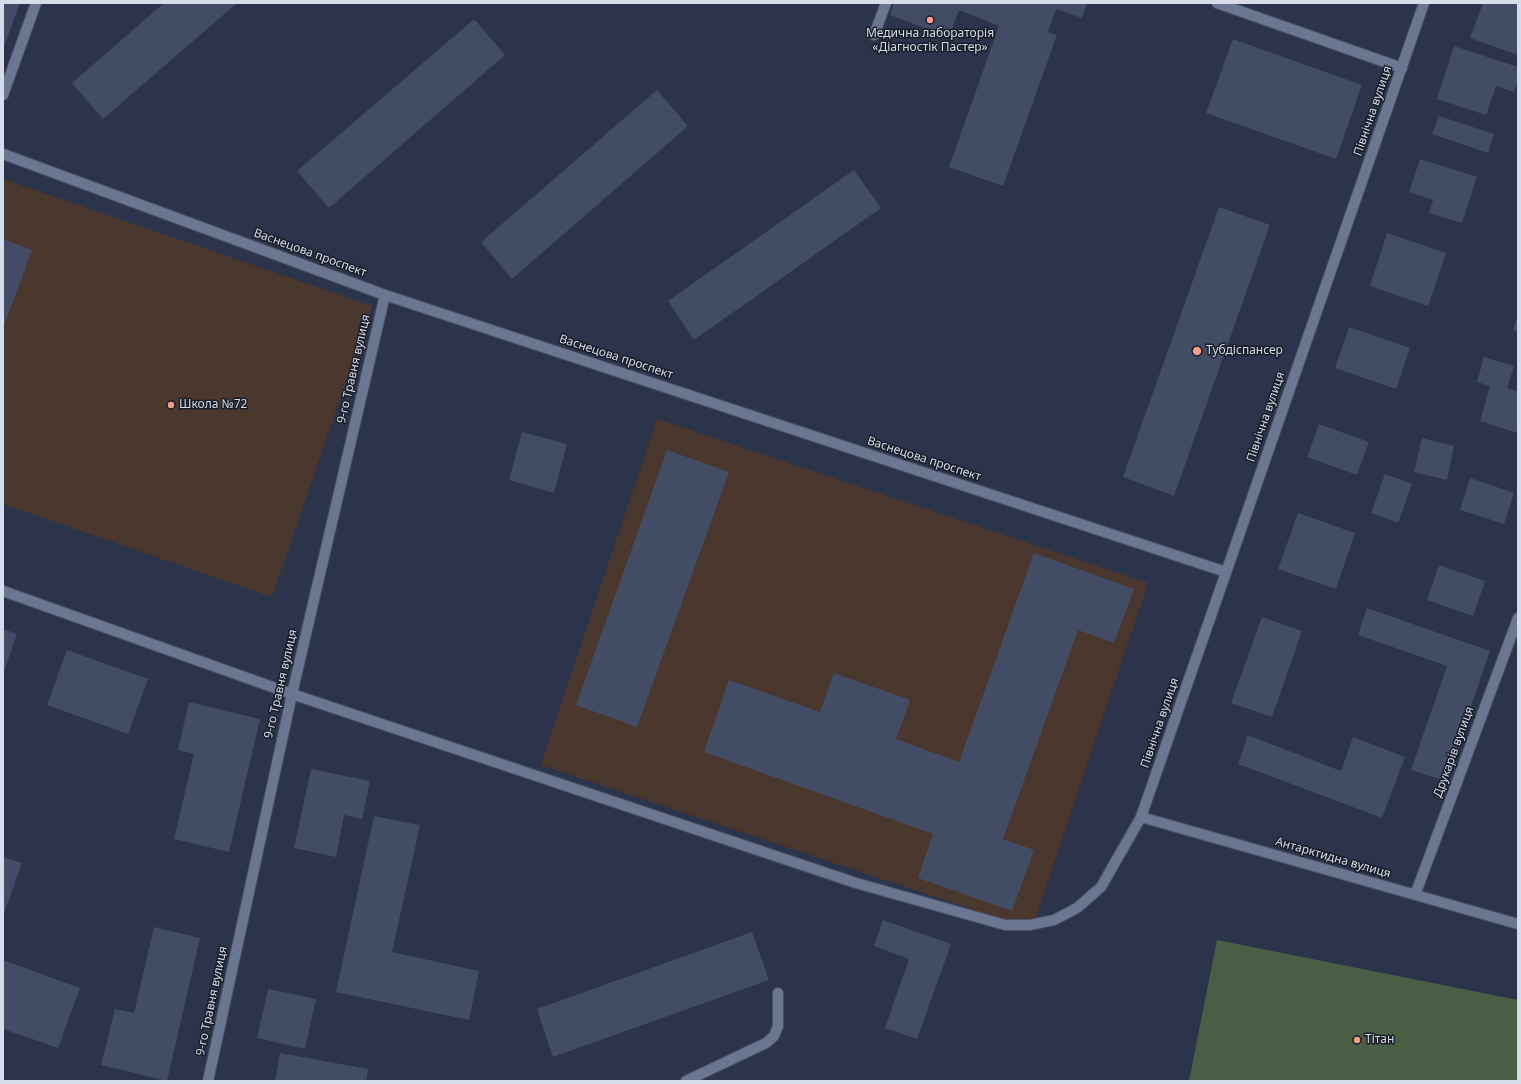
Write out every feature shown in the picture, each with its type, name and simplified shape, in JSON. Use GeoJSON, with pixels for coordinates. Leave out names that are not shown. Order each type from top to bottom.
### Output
{"type":"FeatureCollection","features":[{"type":"Feature","properties":{"kind":"street"},"geometry":{"type":"LineString","coordinates":[[3,95],[36,3]]}},
{"type":"Feature","properties":{"kind":"street"},"geometry":{"type":"LineString","coordinates":[[874,35],[886,3]]}},
{"type":"Feature","properties":{"kind":"street"},"geometry":{"type":"LineString","coordinates":[[1217,3],[1402,68]]}},
{"type":"Feature","properties":{"kind":"street","name":"Північна вулиця"},"geometry":{"type":"LineString","coordinates":[[3,591],[292,694],[856,883],[1005,925],[1030,925],[1054,920],[1077,908],[1101,887],[1142,818],[1424,3]]}},
{"type":"Feature","properties":{"kind":"street","name":"Васнецова проспект"},"geometry":{"type":"LineString","coordinates":[[3,154],[385,295],[1226,572]]}},
{"type":"Feature","properties":{"kind":"street","name":"9-го Травня вулиця"},"geometry":{"type":"LineString","coordinates":[[208,1081],[292,694],[385,295]]}},
{"type":"Feature","properties":{"kind":"street","name":"Друкарів вулиця"},"geometry":{"type":"LineString","coordinates":[[1415,894],[1518,618]]}},
{"type":"Feature","properties":{"kind":"street","name":"Антарктидна вулиця"},"geometry":{"type":"LineString","coordinates":[[1142,818],[1518,924]]}},
{"type":"Feature","properties":{"kind":"street"},"geometry":{"type":"LineString","coordinates":[[686,1081],[766,1043],[774,1036],[778,1026],[778,993]]}},
{"type":"Feature","properties":{"kind":"shaded area","name":"Школа №72"},"geometry":{"type":"Polygon","coordinates":[[[3,179],[372,306],[272,597],[3,504],[3,179]]]}},
{"type":"Feature","properties":{"kind":"shaded area"},"geometry":{"type":"Polygon","coordinates":[[[657,419],[1148,583],[1032,929],[541,765],[657,419]]]}},
{"type":"Feature","properties":{"kind":"green space","name":"Тітан"},"geometry":{"type":"Polygon","coordinates":[[[1217,940],[1518,1000],[1518,1081],[1189,1081],[1217,940]]]}},
{"type":"Feature","properties":{"kind":"building"},"geometry":{"type":"Polygon","coordinates":[[[3,3],[20,3],[3,49],[3,3]]]}},
{"type":"Feature","properties":{"kind":"building"},"geometry":{"type":"Polygon","coordinates":[[[164,3],[237,3],[103,119],[72,83],[164,3]]]}},
{"type":"Feature","properties":{"kind":"building"},"geometry":{"type":"Polygon","coordinates":[[[894,3],[1087,3],[1082,18],[1056,9],[1048,32],[1057,35],[1003,186],[949,167],[999,26],[959,10],[949,37],[890,15],[894,3]]]}},
{"type":"Feature","properties":{"kind":"building"},"geometry":{"type":"Polygon","coordinates":[[[1483,3],[1518,3],[1518,55],[1470,38],[1483,3]]]}},
{"type":"Feature","properties":{"kind":"building"},"geometry":{"type":"Polygon","coordinates":[[[474,19],[505,55],[329,208],[297,171],[474,19]]]}},
{"type":"Feature","properties":{"kind":"building"},"geometry":{"type":"Polygon","coordinates":[[[1233,39],[1362,85],[1336,159],[1206,113],[1233,39]]]}},
{"type":"Feature","properties":{"kind":"building"},"geometry":{"type":"Polygon","coordinates":[[[1454,46],[1518,67],[1518,82],[1514,92],[1496,86],[1486,115],[1437,99],[1454,46]]]}},
{"type":"Feature","properties":{"kind":"building"},"geometry":{"type":"Polygon","coordinates":[[[657,90],[688,126],[512,279],[481,242],[657,90]]]}},
{"type":"Feature","properties":{"kind":"building"},"geometry":{"type":"Polygon","coordinates":[[[1439,116],[1494,134],[1488,153],[1432,134],[1439,116]]]}},
{"type":"Feature","properties":{"kind":"building"},"geometry":{"type":"Polygon","coordinates":[[[1420,159],[1477,177],[1462,223],[1429,213],[1433,200],[1409,192],[1420,159]]]}},
{"type":"Feature","properties":{"kind":"building"},"geometry":{"type":"Polygon","coordinates":[[[854,170],[881,208],[694,340],[668,301],[854,170]]]}},
{"type":"Feature","properties":{"kind":"building","name":"Тубдіспансер"},"geometry":{"type":"Polygon","coordinates":[[[1219,207],[1270,225],[1174,496],[1123,477],[1219,207]]]}},
{"type":"Feature","properties":{"kind":"building"},"geometry":{"type":"Polygon","coordinates":[[[1387,233],[1446,253],[1428,306],[1370,286],[1387,233]]]}},
{"type":"Feature","properties":{"kind":"building"},"geometry":{"type":"Polygon","coordinates":[[[3,239],[32,250],[3,329],[3,239]]]}},
{"type":"Feature","properties":{"kind":"building"},"geometry":{"type":"Polygon","coordinates":[[[1518,314],[1518,332],[1513,330],[1518,314]]]}},
{"type":"Feature","properties":{"kind":"building"},"geometry":{"type":"Polygon","coordinates":[[[1349,327],[1410,348],[1396,389],[1335,368],[1349,327]]]}},
{"type":"Feature","properties":{"kind":"building"},"geometry":{"type":"Polygon","coordinates":[[[1484,357],[1514,366],[1507,388],[1518,391],[1518,433],[1480,421],[1490,386],[1477,382],[1484,357]]]}},
{"type":"Feature","properties":{"kind":"building"},"geometry":{"type":"Polygon","coordinates":[[[1319,424],[1369,442],[1357,475],[1307,457],[1319,424]]]}},
{"type":"Feature","properties":{"kind":"building"},"geometry":{"type":"Polygon","coordinates":[[[522,432],[567,444],[554,493],[509,480],[522,432]]]}},
{"type":"Feature","properties":{"kind":"building"},"geometry":{"type":"Polygon","coordinates":[[[1422,438],[1454,446],[1447,480],[1414,472],[1422,438]]]}},
{"type":"Feature","properties":{"kind":"building"},"geometry":{"type":"Polygon","coordinates":[[[667,450],[729,472],[637,727],[576,705],[667,450]]]}},
{"type":"Feature","properties":{"kind":"building"},"geometry":{"type":"Polygon","coordinates":[[[1385,474],[1412,484],[1398,523],[1371,513],[1385,474]]]}},
{"type":"Feature","properties":{"kind":"building"},"geometry":{"type":"Polygon","coordinates":[[[1470,478],[1514,493],[1504,524],[1460,510],[1470,478]]]}},
{"type":"Feature","properties":{"kind":"building"},"geometry":{"type":"Polygon","coordinates":[[[1298,513],[1355,533],[1336,589],[1278,569],[1298,513]]]}},
{"type":"Feature","properties":{"kind":"building"},"geometry":{"type":"Polygon","coordinates":[[[1034,553],[1134,589],[1114,643],[1078,630],[1003,839],[1034,850],[1012,911],[918,878],[933,834],[704,752],[729,680],[820,712],[834,673],[910,700],[896,739],[959,762],[1034,553]]]}},
{"type":"Feature","properties":{"kind":"building"},"geometry":{"type":"Polygon","coordinates":[[[1439,565],[1485,581],[1473,616],[1427,600],[1439,565]]]}},
{"type":"Feature","properties":{"kind":"building"},"geometry":{"type":"Polygon","coordinates":[[[1367,608],[1490,651],[1445,781],[1411,770],[1447,666],[1358,635],[1367,608]]]}},
{"type":"Feature","properties":{"kind":"building"},"geometry":{"type":"Polygon","coordinates":[[[1262,617],[1302,631],[1272,717],[1231,703],[1262,617]]]}},
{"type":"Feature","properties":{"kind":"building"},"geometry":{"type":"Polygon","coordinates":[[[3,629],[17,634],[3,674],[3,629]]]}},
{"type":"Feature","properties":{"kind":"building"},"geometry":{"type":"Polygon","coordinates":[[[67,650],[148,679],[128,734],[47,705],[67,650]]]}},
{"type":"Feature","properties":{"kind":"building"},"geometry":{"type":"Polygon","coordinates":[[[189,702],[260,719],[229,852],[174,839],[194,754],[178,750],[189,702]]]}},
{"type":"Feature","properties":{"kind":"building"},"geometry":{"type":"Polygon","coordinates":[[[1248,735],[1341,771],[1353,737],[1405,757],[1382,818],[1238,764],[1248,735]]]}},
{"type":"Feature","properties":{"kind":"building"},"geometry":{"type":"Polygon","coordinates":[[[311,769],[370,781],[362,819],[344,815],[336,857],[294,848],[311,769]]]}},
{"type":"Feature","properties":{"kind":"building"},"geometry":{"type":"Polygon","coordinates":[[[374,816],[420,825],[392,952],[479,971],[469,1020],[336,992],[374,816]]]}},
{"type":"Feature","properties":{"kind":"building"},"geometry":{"type":"Polygon","coordinates":[[[3,857],[22,863],[3,916],[3,857]]]}},
{"type":"Feature","properties":{"kind":"building"},"geometry":{"type":"Polygon","coordinates":[[[883,920],[951,944],[917,1039],[885,1028],[909,959],[874,946],[883,920]]]}},
{"type":"Feature","properties":{"kind":"building"},"geometry":{"type":"Polygon","coordinates":[[[154,927],[200,938],[167,1081],[101,1065],[115,1009],[134,1013],[154,927]]]}},
{"type":"Feature","properties":{"kind":"building"},"geometry":{"type":"Polygon","coordinates":[[[752,932],[769,980],[553,1057],[537,1009],[752,932]]]}},
{"type":"Feature","properties":{"kind":"building"},"geometry":{"type":"Polygon","coordinates":[[[3,960],[80,988],[58,1048],[3,1029],[3,960]]]}},
{"type":"Feature","properties":{"kind":"building"},"geometry":{"type":"Polygon","coordinates":[[[268,989],[316,999],[305,1049],[257,1038],[268,989]]]}},
{"type":"Feature","properties":{"kind":"building"},"geometry":{"type":"Polygon","coordinates":[[[280,1053],[368,1069],[366,1081],[275,1081],[280,1053]]]}},
{"type":"Feature","properties":{"kind":"place","name":"Медична лабораторія «Діагностік Пастер»"},"geometry":{"type":"Point","coordinates":[930,20]}},
{"type":"Feature","properties":{"kind":"place","name":"Тубдіспансер"},"geometry":{"type":"Point","coordinates":[1197,351]}},
{"type":"Feature","properties":{"kind":"place","name":"Школа №72"},"geometry":{"type":"Point","coordinates":[171,405]}},
{"type":"Feature","properties":{"kind":"place","name":"Тітан"},"geometry":{"type":"Point","coordinates":[1357,1040]}}]}
